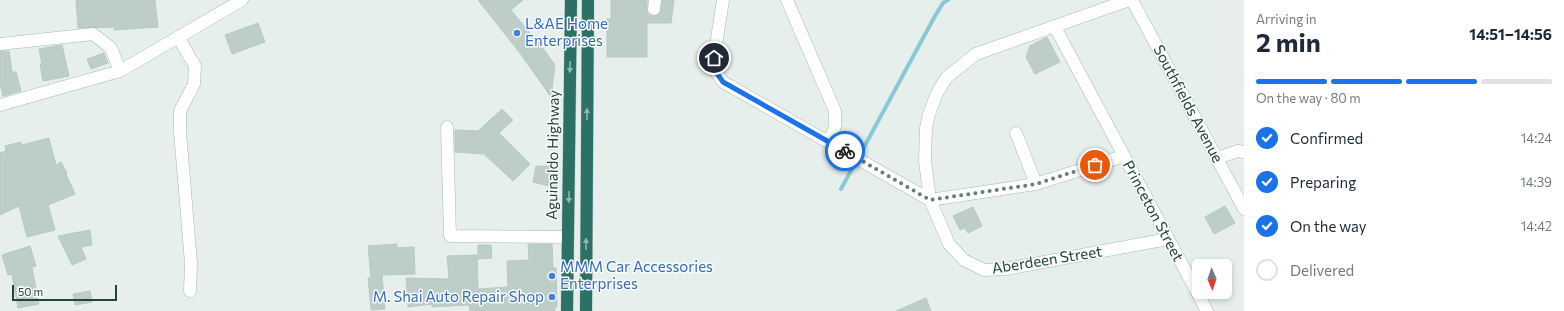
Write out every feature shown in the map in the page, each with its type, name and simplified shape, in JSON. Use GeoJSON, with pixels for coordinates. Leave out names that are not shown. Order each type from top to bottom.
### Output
{"type":"FeatureCollection","features":[{"type":"Feature","properties":{"kind":"highway","name":"Aguinaldo Highway"},"geometry":{"type":"LineString","coordinates":[[568,311],[571,0]]}},
{"type":"Feature","properties":{"kind":"highway"},"geometry":{"type":"LineString","coordinates":[[586,311],[588,0]]}},
{"type":"Feature","properties":{"kind":"street"},"geometry":{"type":"LineString","coordinates":[[0,105],[120,71],[242,0]]}},
{"type":"Feature","properties":{"kind":"street"},"geometry":{"type":"LineString","coordinates":[[723,0],[714,58],[716,72],[723,82],[930,200],[1036,184],[1124,156]]}},
{"type":"Feature","properties":{"kind":"street"},"geometry":{"type":"LineString","coordinates":[[787,0],[835,111],[835,126],[829,142]]}},
{"type":"Feature","properties":{"kind":"street","name":"Aberdeen Street"},"geometry":{"type":"LineString","coordinates":[[1129,0],[976,54],[947,77],[936,93],[926,128],[925,162],[930,200],[949,244],[964,260],[984,270],[1006,269],[1168,239]]}},
{"type":"Feature","properties":{"kind":"street","name":"Southfields Avenue"},"geometry":{"type":"LineString","coordinates":[[1132,0],[1244,209]]}},
{"type":"Feature","properties":{"kind":"street","name":"Princeton Street"},"geometry":{"type":"LineString","coordinates":[[1055,27],[1168,239],[1202,309]]}},
{"type":"Feature","properties":{"kind":"street"},"geometry":{"type":"LineString","coordinates":[[0,44],[93,34],[111,48],[120,71]]}},
{"type":"Feature","properties":{"kind":"street"},"geometry":{"type":"LineString","coordinates":[[178,37],[195,66],[194,84],[180,111],[180,132],[192,263],[190,291]]}},
{"type":"Feature","properties":{"kind":"street"},"geometry":{"type":"LineString","coordinates":[[447,127],[450,236],[568,237]]}},
{"type":"Feature","properties":{"kind":"street"},"geometry":{"type":"LineString","coordinates":[[1016,133],[1036,184]]}},
{"type":"Feature","properties":{"kind":"street"},"geometry":{"type":"LineString","coordinates":[[1217,158],[1238,151],[1244,152]]}},
{"type":"Feature","properties":{"kind":"building"},"geometry":{"type":"Polygon","coordinates":[[[76,0],[155,0],[158,27],[114,30],[114,27],[78,28],[76,0]]]}},
{"type":"Feature","properties":{"kind":"building"},"geometry":{"type":"Polygon","coordinates":[[[478,0],[523,0],[511,10],[534,38],[535,37],[555,65],[551,97],[520,53],[478,0]]]}},
{"type":"Feature","properties":{"kind":"building"},"geometry":{"type":"Polygon","coordinates":[[[611,0],[647,0],[647,12],[649,15],[654,16],[660,13],[662,0],[674,0],[671,23],[647,23],[647,57],[607,57],[607,19],[611,19],[611,0]]]}},
{"type":"Feature","properties":{"kind":"building"},"geometry":{"type":"Polygon","coordinates":[[[258,23],[265,42],[232,54],[225,35],[258,23]]]}},
{"type":"Feature","properties":{"kind":"building"},"geometry":{"type":"Polygon","coordinates":[[[1047,37],[1060,62],[1035,74],[1026,57],[1030,46],[1047,37]]]}},
{"type":"Feature","properties":{"kind":"building"},"geometry":{"type":"Polygon","coordinates":[[[62,45],[69,76],[43,81],[39,49],[62,45]]]}},
{"type":"Feature","properties":{"kind":"building"},"geometry":{"type":"Polygon","coordinates":[[[0,51],[9,51],[12,72],[16,72],[21,91],[3,96],[0,83],[0,51]]]}},
{"type":"Feature","properties":{"kind":"building"},"geometry":{"type":"Polygon","coordinates":[[[104,53],[108,63],[91,69],[87,59],[104,53]]]}},
{"type":"Feature","properties":{"kind":"building"},"geometry":{"type":"Polygon","coordinates":[[[502,109],[513,120],[499,133],[530,164],[513,181],[484,154],[455,152],[455,130],[478,131],[502,109]]]}},
{"type":"Feature","properties":{"kind":"building"},"geometry":{"type":"Polygon","coordinates":[[[49,138],[56,165],[61,162],[75,194],[48,205],[55,230],[27,237],[19,206],[0,215],[0,153],[6,151],[5,146],[21,142],[22,145],[49,138]]]}},
{"type":"Feature","properties":{"kind":"building"},"geometry":{"type":"Polygon","coordinates":[[[536,166],[558,167],[557,188],[533,182],[536,166]]]}},
{"type":"Feature","properties":{"kind":"building"},"geometry":{"type":"Polygon","coordinates":[[[1225,206],[1235,223],[1214,234],[1205,217],[1225,206]]]}},
{"type":"Feature","properties":{"kind":"building"},"geometry":{"type":"Polygon","coordinates":[[[973,207],[982,226],[968,233],[965,228],[960,230],[953,216],[973,207]]]}},
{"type":"Feature","properties":{"kind":"building"},"geometry":{"type":"Polygon","coordinates":[[[90,230],[92,245],[81,247],[86,259],[72,265],[58,236],[90,230]]]}},
{"type":"Feature","properties":{"kind":"building"},"geometry":{"type":"Polygon","coordinates":[[[397,244],[397,248],[414,247],[415,274],[382,275],[385,309],[371,310],[368,278],[371,278],[368,246],[397,244]]]}},
{"type":"Feature","properties":{"kind":"building"},"geometry":{"type":"Polygon","coordinates":[[[528,244],[552,244],[553,268],[556,268],[557,307],[555,307],[555,311],[470,311],[469,305],[432,307],[432,304],[408,307],[406,278],[449,279],[447,256],[477,255],[478,289],[508,287],[507,261],[529,260],[528,244]]]}},
{"type":"Feature","properties":{"kind":"building"},"geometry":{"type":"Polygon","coordinates":[[[478,245],[491,245],[492,258],[478,259],[478,245]]]}},
{"type":"Feature","properties":{"kind":"building"},"geometry":{"type":"Polygon","coordinates":[[[30,246],[36,266],[32,267],[39,304],[18,308],[12,274],[8,275],[2,255],[30,246]]]}},
{"type":"Feature","properties":{"kind":"building"},"geometry":{"type":"Polygon","coordinates":[[[90,291],[92,302],[75,305],[73,294],[90,291]]]}},
{"type":"Feature","properties":{"kind":"building"},"geometry":{"type":"Polygon","coordinates":[[[926,298],[931,311],[896,311],[926,298]]]}},
{"type":"Feature","properties":{"kind":"waterway"},"geometry":{"type":"LineString","coordinates":[[863,149],[935,16],[943,3],[948,0]]}},
{"type":"Feature","properties":{"kind":"waterway"},"geometry":{"type":"LineString","coordinates":[[841,189],[854,165]]}},
{"type":"Feature","properties":{"kind":"way so far"},"geometry":{"type":"LineString","coordinates":[[845,151],[930,200],[1036,184],[1095,165]]}},
{"type":"Feature","properties":{"kind":"place","name":"L&AE Home Enterprises"},"geometry":{"type":"Point","coordinates":[517,33]}},
{"type":"Feature","properties":{"kind":"place","name":"MMM Car Accessories Enterprises"},"geometry":{"type":"Point","coordinates":[552,276]}},
{"type":"Feature","properties":{"kind":"place","name":"M. Shai Auto Repair Shop"},"geometry":{"type":"Point","coordinates":[552,297]}},
{"type":"Feature","properties":{"kind":"route"},"geometry":{"type":"LineString","coordinates":[[714,58],[716,72],[723,82],[845,151]]}}]}
